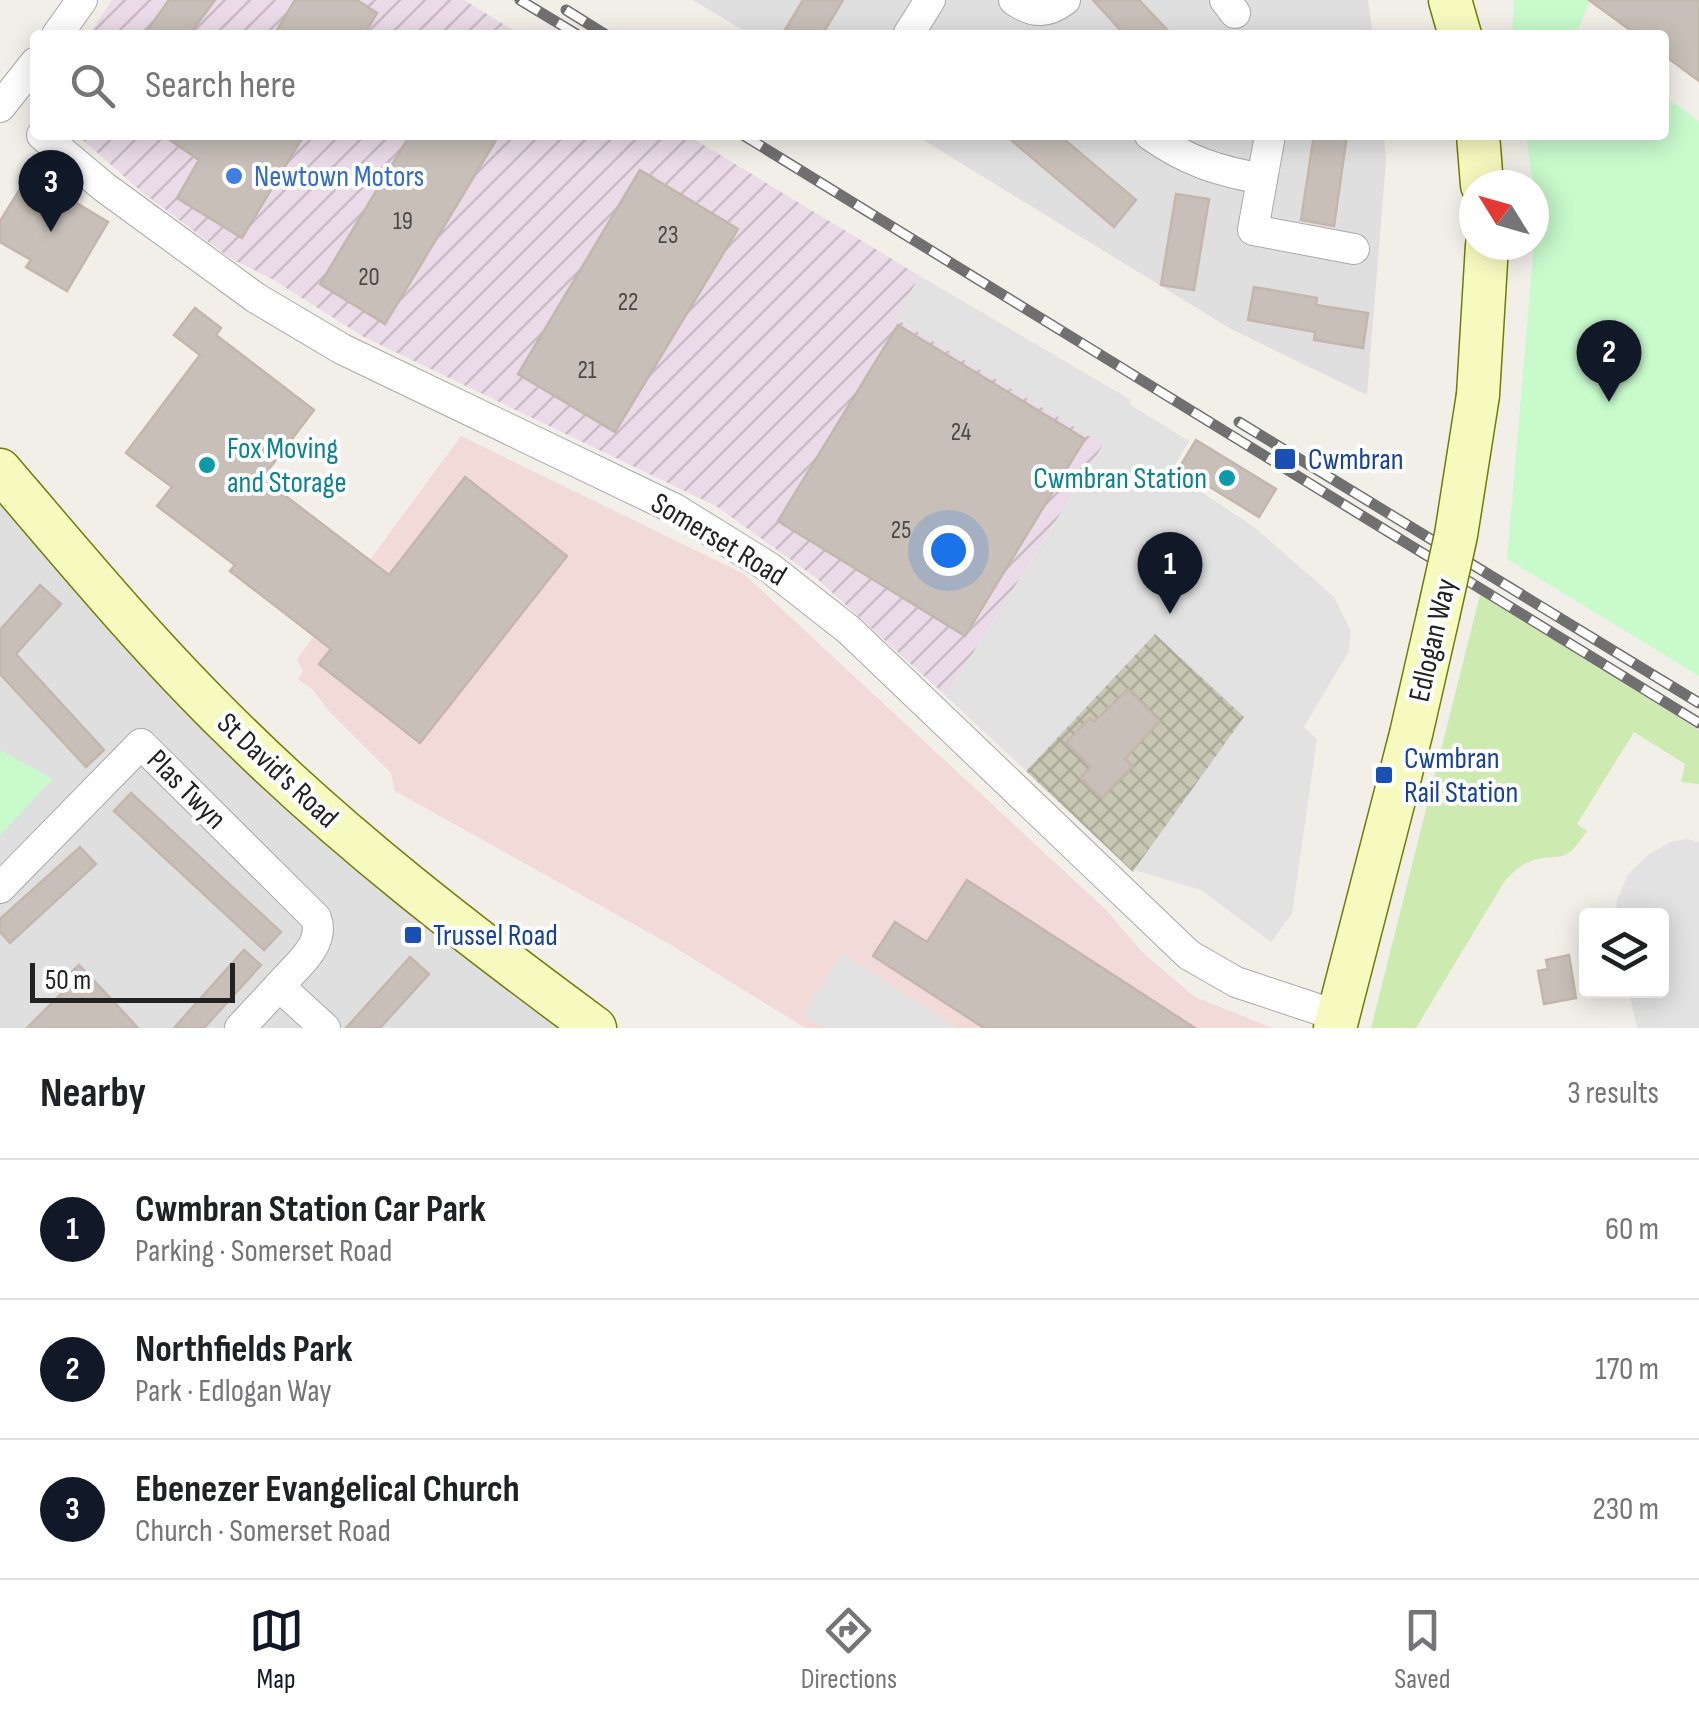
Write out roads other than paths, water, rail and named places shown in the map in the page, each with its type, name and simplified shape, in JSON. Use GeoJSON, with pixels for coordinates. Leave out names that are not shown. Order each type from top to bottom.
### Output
{"type":"FeatureCollection","features":[{"type":"Feature","properties":{"kind":"street"},"geometry":{"type":"LineString","coordinates":[[60,30],[82,0]]}},
{"type":"Feature","properties":{"kind":"street"},"geometry":{"type":"LineString","coordinates":[[911,30],[930,0]]}},
{"type":"Feature","properties":{"kind":"street"},"geometry":{"type":"LineString","coordinates":[[1025,6],[1054,8],[1064,0]]}},
{"type":"Feature","properties":{"kind":"street"},"geometry":{"type":"LineString","coordinates":[[1450,0],[1459,30]]}},
{"type":"Feature","properties":{"kind":"street"},"geometry":{"type":"LineString","coordinates":[[1025,6],[1051,30]]}},
{"type":"Feature","properties":{"kind":"street"},"geometry":{"type":"LineString","coordinates":[[30,69],[2,105],[30,125]]}},
{"type":"Feature","properties":{"kind":"street","name":"Somerset Road"},"geometry":{"type":"LineString","coordinates":[[48,140],[120,200],[256,298],[359,357],[676,509],[770,568],[839,621],[1189,955],[1236,982],[1336,1022]]}},
{"type":"Feature","properties":{"kind":"street"},"geometry":{"type":"LineString","coordinates":[[1158,140],[1214,170],[1262,179]]}},
{"type":"Feature","properties":{"kind":"street"},"geometry":{"type":"LineString","coordinates":[[1269,140],[1253,230],[1354,249]]}},
{"type":"Feature","properties":{"kind":"street"},"geometry":{"type":"LineString","coordinates":[[1478,140],[1481,170]]}},
{"type":"Feature","properties":{"kind":"street","name":"Edlogan Way"},"geometry":{"type":"LineString","coordinates":[[1336,1022],[1411,734],[1456,535],[1478,395],[1486,260]]}},
{"type":"Feature","properties":{"kind":"street","name":"St David's Road"},"geometry":{"type":"LineString","coordinates":[[0,470],[151,644],[274,768],[460,929],[595,1028]]}},
{"type":"Feature","properties":{"kind":"street","name":"Plas Twyn"},"geometry":{"type":"LineString","coordinates":[[0,888],[141,744],[316,918],[320,929],[317,940],[278,986]]}},
{"type":"Feature","properties":{"kind":"street"},"geometry":{"type":"LineString","coordinates":[[240,1028],[278,986],[324,1028]]}},
{"type":"Feature","properties":{"kind":"railway"},"geometry":{"type":"LineString","coordinates":[[520,0],[570,30]]}},
{"type":"Feature","properties":{"kind":"railway"},"geometry":{"type":"LineString","coordinates":[[566,10],[598,30]]}},
{"type":"Feature","properties":{"kind":"railway"},"geometry":{"type":"LineString","coordinates":[[751,140],[1699,723]]}},
{"type":"Feature","properties":{"kind":"railway"},"geometry":{"type":"LineString","coordinates":[[1239,422],[1699,703]]}},
{"type":"Feature","properties":{"kind":"place","name":"Newtown Motors"},"geometry":{"type":"Point","coordinates":[234,176]}},
{"type":"Feature","properties":{"kind":"place","name":"Ebenezer Evangelical Church"},"geometry":{"type":"Point","coordinates":[51,232]}},
{"type":"Feature","properties":{"kind":"place","name":"Northfields Park"},"geometry":{"type":"Point","coordinates":[1609,402]}},
{"type":"Feature","properties":{"kind":"place","name":"Cwmbran"},"geometry":{"type":"Point","coordinates":[1285,459]}},
{"type":"Feature","properties":{"kind":"place","name":"Fox Moving and Storage"},"geometry":{"type":"Point","coordinates":[207,465]}},
{"type":"Feature","properties":{"kind":"place","name":"Cwmbran Station"},"geometry":{"type":"Point","coordinates":[1227,478]}},
{"type":"Feature","properties":{"kind":"place","name":"Cwmbran Station Car Park"},"geometry":{"type":"Point","coordinates":[1170,614]}},
{"type":"Feature","properties":{"kind":"place","name":"Cwmbran Rail Station"},"geometry":{"type":"Point","coordinates":[1384,775]}},
{"type":"Feature","properties":{"kind":"place","name":"Trussel Road"},"geometry":{"type":"Point","coordinates":[413,935]}}]}
